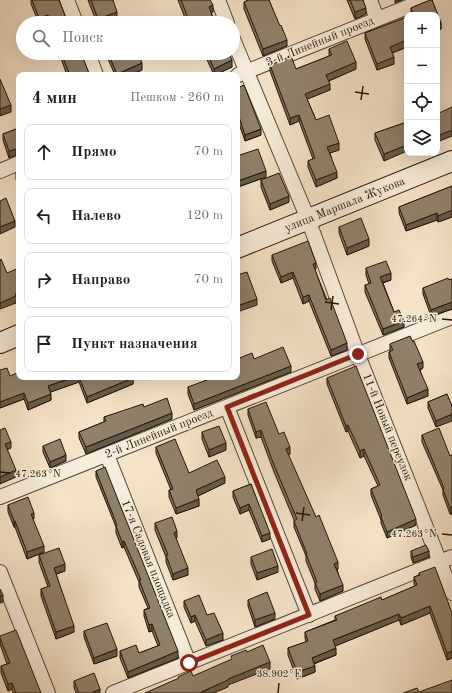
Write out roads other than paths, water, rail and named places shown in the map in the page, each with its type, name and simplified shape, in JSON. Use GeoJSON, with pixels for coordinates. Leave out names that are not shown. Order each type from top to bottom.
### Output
{"type":"FeatureCollection","features":[{"type":"Feature","properties":{"kind":"main road","name":"улица Маршала Жукова"},"geometry":{"type":"LineString","coordinates":[[240,247],[452,161]]}},
{"type":"Feature","properties":{"kind":"main road"},"geometry":{"type":"LineString","coordinates":[[0,343],[16,336]]}},
{"type":"Feature","properties":{"kind":"street"},"geometry":{"type":"LineString","coordinates":[[67,0],[73,16]]}},
{"type":"Feature","properties":{"kind":"street"},"geometry":{"type":"LineString","coordinates":[[218,0],[224,16]]}},
{"type":"Feature","properties":{"kind":"street"},"geometry":{"type":"LineString","coordinates":[[370,0],[377,19]]}},
{"type":"Feature","properties":{"kind":"street","name":"3-й Линейный проезд"},"geometry":{"type":"LineString","coordinates":[[242,74],[425,0]]}},
{"type":"Feature","properties":{"kind":"street"},"geometry":{"type":"LineString","coordinates":[[91,60],[95,72]]}},
{"type":"Feature","properties":{"kind":"street","name":"11-й Новый переулок"},"geometry":{"type":"LineString","coordinates":[[238,60],[242,74],[308,219],[358,354],[446,560],[452,593]]}},
{"type":"Feature","properties":{"kind":"street"},"geometry":{"type":"LineString","coordinates":[[0,170],[16,164]]}},
{"type":"Feature","properties":{"kind":"street","name":"2-й Линейный проезд"},"geometry":{"type":"LineString","coordinates":[[0,497],[452,317]]}},
{"type":"Feature","properties":{"kind":"street"},"geometry":{"type":"LineString","coordinates":[[227,407],[309,615]]}},
{"type":"Feature","properties":{"kind":"street","name":"17-я Садовая площадка"},"geometry":{"type":"LineString","coordinates":[[107,454],[189,663]]}},
{"type":"Feature","properties":{"kind":"street"},"geometry":{"type":"LineString","coordinates":[[113,693],[446,560]]}},
{"type":"Feature","properties":{"kind":"street"},"geometry":{"type":"LineString","coordinates":[[0,572],[48,693]]}}]}
